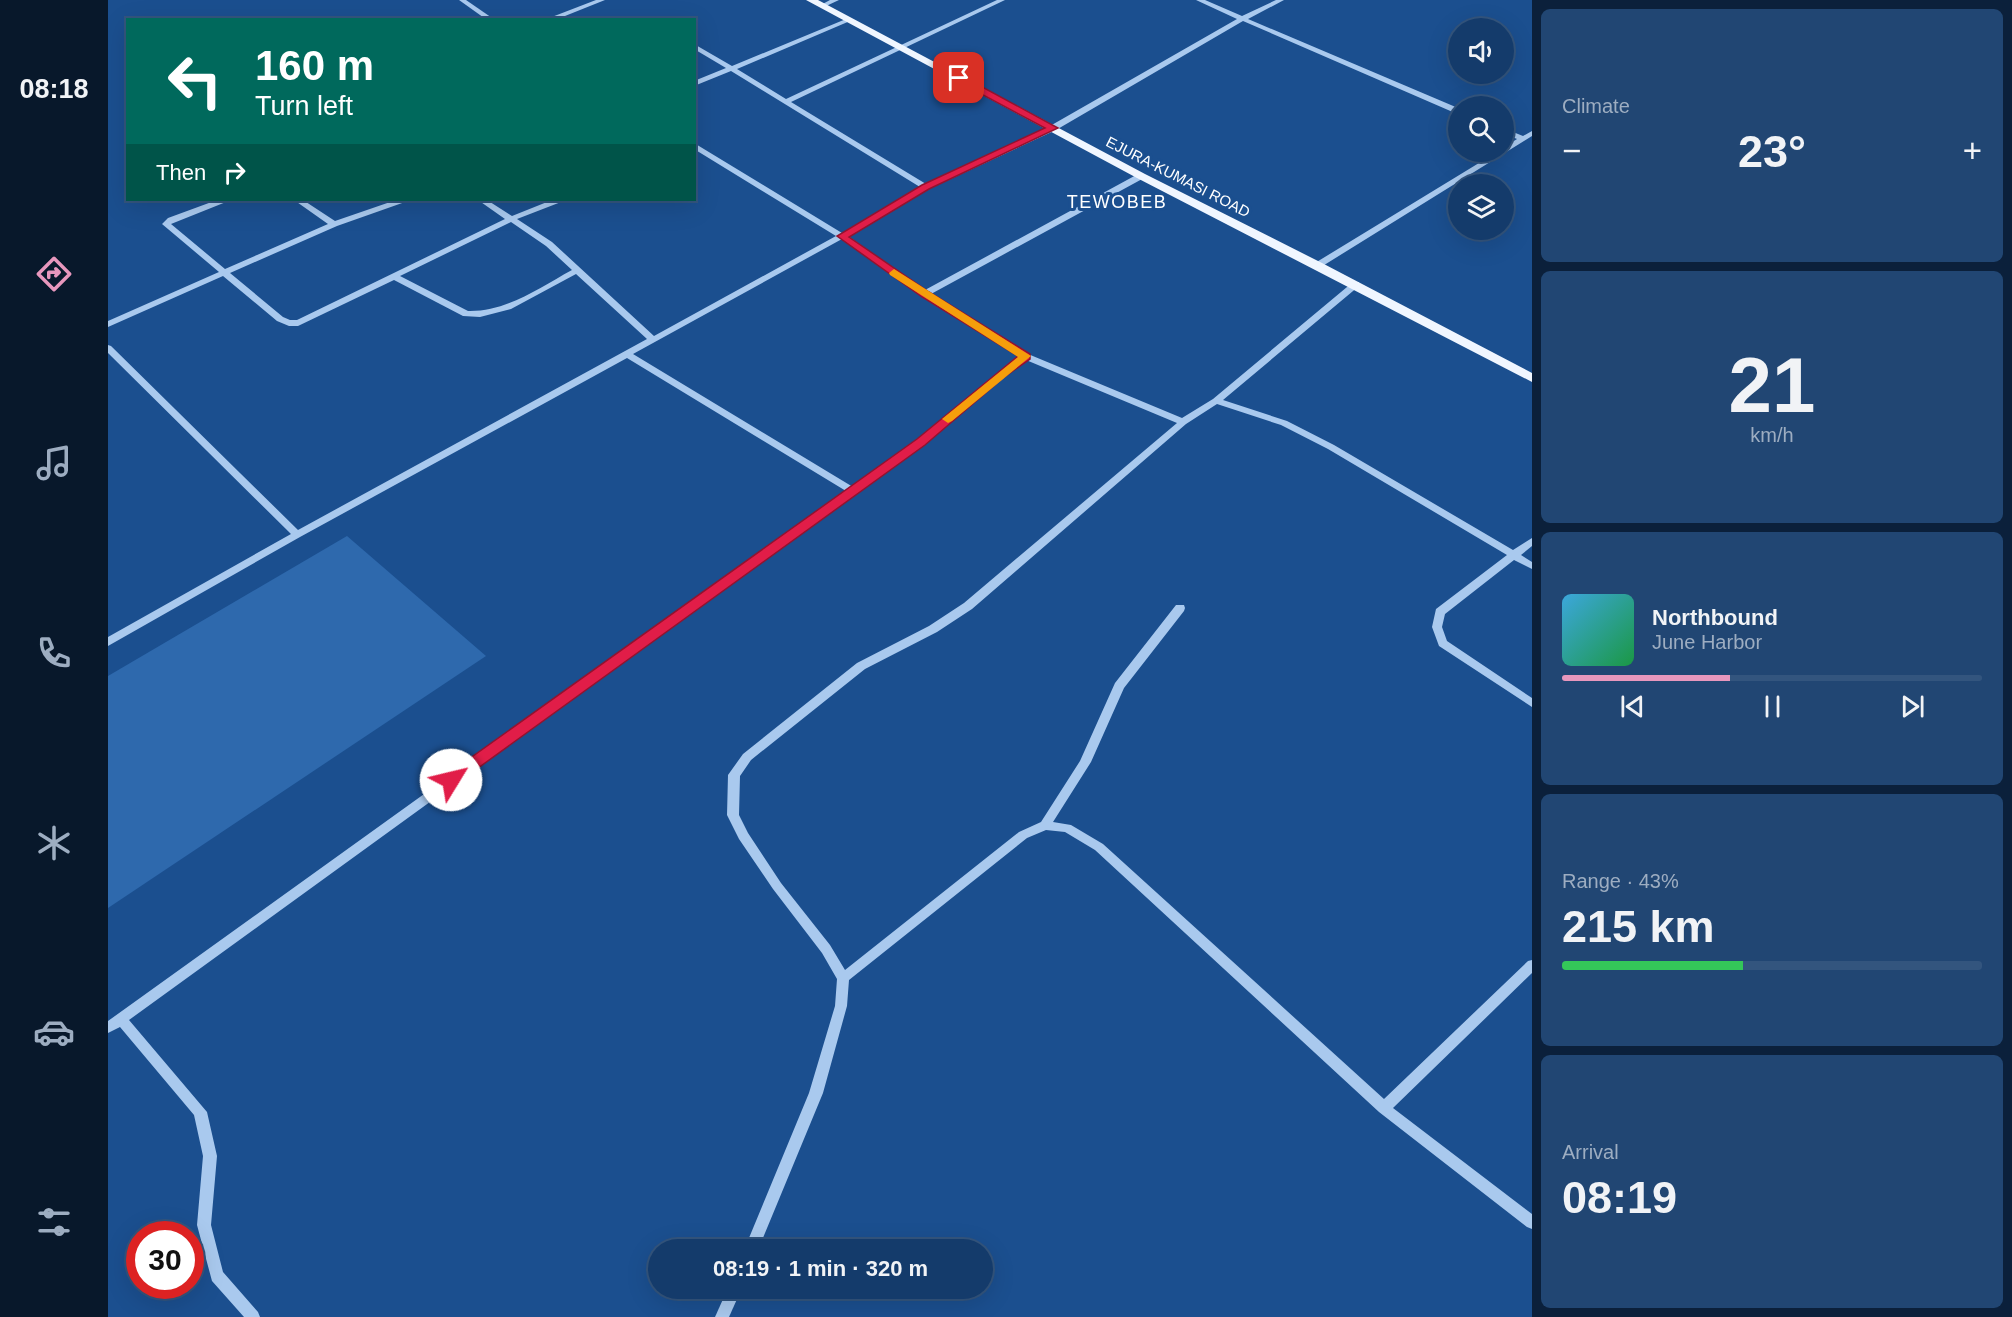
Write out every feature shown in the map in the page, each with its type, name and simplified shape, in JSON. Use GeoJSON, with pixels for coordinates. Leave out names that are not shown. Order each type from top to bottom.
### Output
{"type":"FeatureCollection","features":[{"type":"Feature","properties":{"kind":"main road","name":"EJURA-KUMASI ROAD"},"geometry":{"type":"LineString","coordinates":[[811,0],[1141,176],[1356,284],[1532,378]]}},
{"type":"Feature","properties":{"kind":"street"},"geometry":{"type":"LineString","coordinates":[[462,0],[489,18]]}},
{"type":"Feature","properties":{"kind":"street"},"geometry":{"type":"LineString","coordinates":[[552,18],[602,0]]}},
{"type":"Feature","properties":{"kind":"street"},"geometry":{"type":"LineString","coordinates":[[822,6],[836,0]]}},
{"type":"Feature","properties":{"kind":"street"},"geometry":{"type":"LineString","coordinates":[[786,102],[1002,0]]}},
{"type":"Feature","properties":{"kind":"street"},"geometry":{"type":"LineString","coordinates":[[1198,0],[1448,107]]}},
{"type":"Feature","properties":{"kind":"street"},"geometry":{"type":"LineString","coordinates":[[108,642],[297,534],[628,355],[652,339],[842,236],[926,187],[1053,128],[1244,18],[1281,0]]}},
{"type":"Feature","properties":{"kind":"street"},"geometry":{"type":"LineString","coordinates":[[696,83],[848,20]]}},
{"type":"Feature","properties":{"kind":"street"},"geometry":{"type":"LineString","coordinates":[[696,47],[926,187]]}},
{"type":"Feature","properties":{"kind":"street"},"geometry":{"type":"LineString","coordinates":[[1318,265],[1532,133]]}},
{"type":"Feature","properties":{"kind":"street"},"geometry":{"type":"LineString","coordinates":[[1514,135],[1524,139]]}},
{"type":"Feature","properties":{"kind":"street"},"geometry":{"type":"LineString","coordinates":[[696,147],[842,236],[925,294],[1026,356],[1183,422]]}},
{"type":"Feature","properties":{"kind":"street"},"geometry":{"type":"LineString","coordinates":[[925,294],[1141,176]]}},
{"type":"Feature","properties":{"kind":"street"},"geometry":{"type":"LineString","coordinates":[[220,201],[166,224],[280,320],[289,323],[298,323],[511,219],[556,201]]}},
{"type":"Feature","properties":{"kind":"street"},"geometry":{"type":"LineString","coordinates":[[300,201],[334,224]]}},
{"type":"Feature","properties":{"kind":"street"},"geometry":{"type":"LineString","coordinates":[[108,324],[334,224],[399,201]]}},
{"type":"Feature","properties":{"kind":"street"},"geometry":{"type":"LineString","coordinates":[[484,201],[549,244],[652,339]]}},
{"type":"Feature","properties":{"kind":"street"},"geometry":{"type":"LineString","coordinates":[[393,276],[466,314],[478,315],[494,313],[577,270]]}},
{"type":"Feature","properties":{"kind":"street"},"geometry":{"type":"LineString","coordinates":[[756,1239],[816,1093],[841,1006],[843,978],[826,949],[777,886],[743,836],[733,815],[734,775],[747,757],[861,666],[933,629],[968,606],[1183,422],[1216,401],[1356,284]]}},
{"type":"Feature","properties":{"kind":"street"},"geometry":{"type":"LineString","coordinates":[[108,348],[297,534]]}},
{"type":"Feature","properties":{"kind":"street"},"geometry":{"type":"LineString","coordinates":[[628,355],[851,490]]}},
{"type":"Feature","properties":{"kind":"street"},"geometry":{"type":"LineString","coordinates":[[108,1028],[851,490],[921,442],[999,375],[1026,356]]}},
{"type":"Feature","properties":{"kind":"street"},"geometry":{"type":"LineString","coordinates":[[1216,401],[1293,428],[1330,447],[1532,566]]}},
{"type":"Feature","properties":{"kind":"street"},"geometry":{"type":"LineString","coordinates":[[1532,541],[1440,612],[1437,627],[1443,643],[1532,702]]}},
{"type":"Feature","properties":{"kind":"street"},"geometry":{"type":"LineString","coordinates":[[1045,825],[1085,762],[1119,686],[1180,608]]}},
{"type":"Feature","properties":{"kind":"street"},"geometry":{"type":"LineString","coordinates":[[843,978],[1023,835],[1045,825],[1067,828],[1099,847],[1384,1108],[1532,1222]]}},
{"type":"Feature","properties":{"kind":"street"},"geometry":{"type":"LineString","coordinates":[[1384,1108],[1532,965]]}},
{"type":"Feature","properties":{"kind":"street"},"geometry":{"type":"LineString","coordinates":[[121,1019],[200,1112],[210,1156],[204,1225],[217,1276],[253,1317]]}},
{"type":"Feature","properties":{"kind":"street"},"geometry":{"type":"LineString","coordinates":[[722,1317],[730,1299]]}},
{"type":"Feature","properties":{"kind":"shaded area"},"geometry":{"type":"Polygon","coordinates":[[[347,536],[486,656],[108,908],[108,676],[347,536]]]}},
{"type":"Feature","properties":{"kind":"slow traffic"},"geometry":{"type":"LineString","coordinates":[[894,273],[1026,356],[999,375],[948,419]]}},
{"type":"Feature","properties":{"kind":"district","name":"TEWOBEB"},"geometry":{"type":"Point","coordinates":[1117,202]}},
{"type":"Feature","properties":{"kind":"route"},"geometry":{"type":"LineString","coordinates":[[451,780],[851,490],[921,442],[999,375],[1026,356],[925,294],[842,236],[926,187],[1053,128],[959,78]]}}]}
